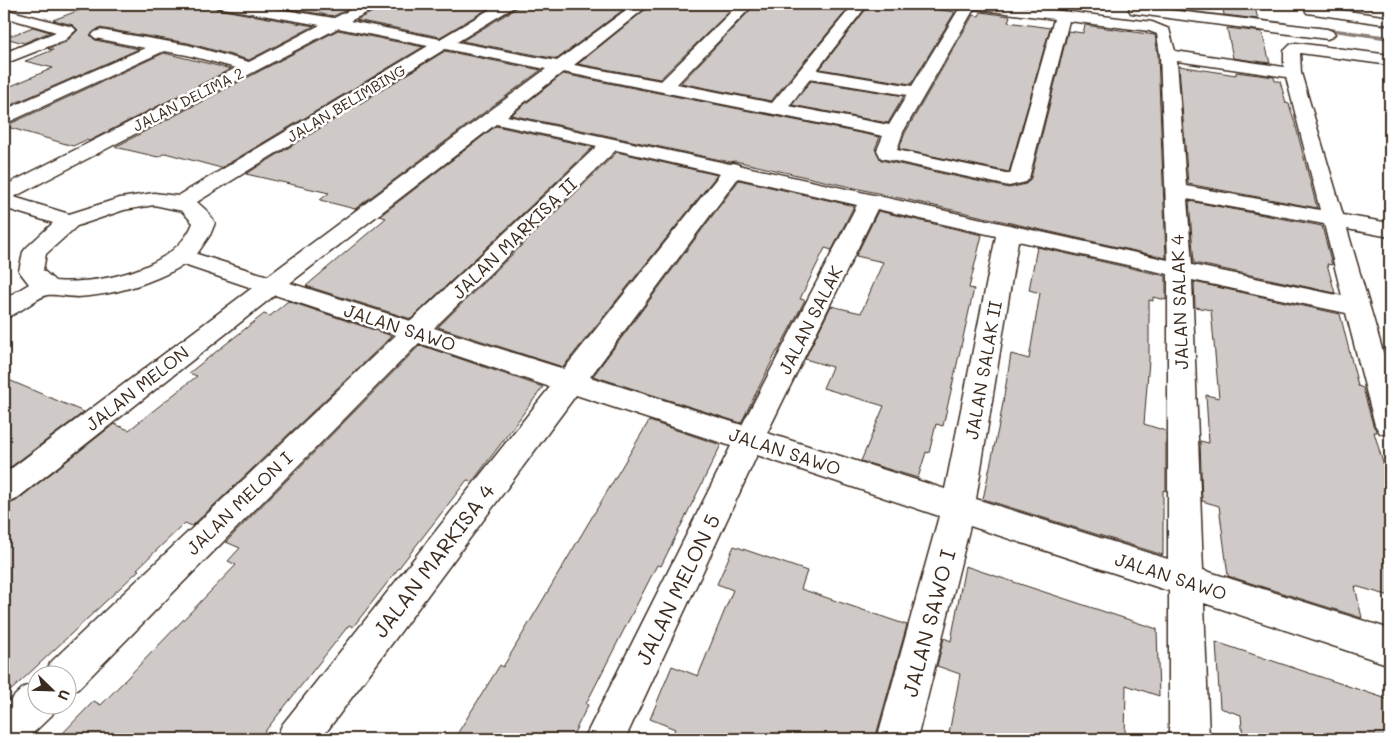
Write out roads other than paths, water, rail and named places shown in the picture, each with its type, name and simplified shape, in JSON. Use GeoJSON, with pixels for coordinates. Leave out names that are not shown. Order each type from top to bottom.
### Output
{"type":"FeatureCollection","features":[{"type":"Feature","properties":{"kind":"street"},"geometry":{"type":"LineString","coordinates":[[222,4],[256,6],[894,132]]}},
{"type":"Feature","properties":{"kind":"street","name":"JALAN DELIMA 2"},"geometry":{"type":"LineString","coordinates":[[4,194],[373,4]]}},
{"type":"Feature","properties":{"kind":"street","name":"JALAN BELIMBING"},"geometry":{"type":"LineString","coordinates":[[182,202],[509,4]]}},
{"type":"Feature","properties":{"kind":"street","name":"JALAN MELON"},"geometry":{"type":"LineString","coordinates":[[4,491],[271,285],[643,4]]}},
{"type":"Feature","properties":{"kind":"street"},"geometry":{"type":"LineString","coordinates":[[665,87],[747,4]]}},
{"type":"Feature","properties":{"kind":"street"},"geometry":{"type":"LineString","coordinates":[[776,110],[860,4]]}},
{"type":"Feature","properties":{"kind":"street"},"geometry":{"type":"LineString","coordinates":[[971,4],[1063,15],[1020,176],[1017,179],[1006,179],[892,155],[886,151],[894,132],[971,4]]}},
{"type":"Feature","properties":{"kind":"street"},"geometry":{"type":"LineString","coordinates":[[1120,7],[1342,36]]}},
{"type":"Feature","properties":{"kind":"street"},"geometry":{"type":"LineString","coordinates":[[1306,9],[1390,21]]}},
{"type":"Feature","properties":{"kind":"street"},"geometry":{"type":"LineString","coordinates":[[4,59],[59,37],[68,30],[5,14]]}},
{"type":"Feature","properties":{"kind":"street","name":"JALAN SALAK 4"},"geometry":{"type":"LineString","coordinates":[[1063,15],[1157,28],[1164,31],[1168,55],[1180,271],[1189,739]]}},
{"type":"Feature","properties":{"kind":"street"},"geometry":{"type":"LineString","coordinates":[[100,35],[188,50],[250,67]]}},
{"type":"Feature","properties":{"kind":"street"},"geometry":{"type":"LineString","coordinates":[[4,117],[162,46]]}},
{"type":"Feature","properties":{"kind":"street"},"geometry":{"type":"LineString","coordinates":[[1390,60],[1296,48],[1292,51],[1293,73],[1390,424]]}},
{"type":"Feature","properties":{"kind":"street"},"geometry":{"type":"LineString","coordinates":[[1168,55],[1293,73]]}},
{"type":"Feature","properties":{"kind":"street"},"geometry":{"type":"LineString","coordinates":[[806,73],[918,92]]}},
{"type":"Feature","properties":{"kind":"street"},"geometry":{"type":"LineString","coordinates":[[492,118],[734,170],[1180,271],[1357,307]]}},
{"type":"Feature","properties":{"kind":"street","name":"JALAN MARKISA II"},"geometry":{"type":"LineString","coordinates":[[416,332],[612,143]]}},
{"type":"Feature","properties":{"kind":"street","name":"JALAN MARKISA 4"},"geometry":{"type":"LineString","coordinates":[[296,739],[734,170]]}},
{"type":"Feature","properties":{"kind":"street"},"geometry":{"type":"LineString","coordinates":[[1175,190],[1390,230]]}},
{"type":"Feature","properties":{"kind":"street"},"geometry":{"type":"LineString","coordinates":[[4,310],[44,286],[67,289],[103,287],[127,282],[156,270],[180,256],[198,239],[204,223],[198,210],[182,202],[154,200],[120,204],[69,222],[35,252],[31,271],[44,286]]}},
{"type":"Feature","properties":{"kind":"street"},"geometry":{"type":"LineString","coordinates":[[4,201],[69,222]]}},
{"type":"Feature","properties":{"kind":"street","name":"JALAN SALAK"},"geometry":{"type":"LineString","coordinates":[[749,440],[870,201]]}},
{"type":"Feature","properties":{"kind":"street","name":"JALAN SALAK II"},"geometry":{"type":"LineString","coordinates":[[958,507],[1008,232]]}},
{"type":"Feature","properties":{"kind":"street","name":"JALAN SAWO"},"geometry":{"type":"LineString","coordinates":[[180,256],[1390,647]]}},
{"type":"Feature","properties":{"kind":"street","name":"JALAN MELON I"},"geometry":{"type":"LineString","coordinates":[[74,666],[416,332]]}},
{"type":"Feature","properties":{"kind":"street","name":"JALAN MELON 5"},"geometry":{"type":"LineString","coordinates":[[604,739],[749,440]]}},
{"type":"Feature","properties":{"kind":"street","name":"JALAN SAWO I"},"geometry":{"type":"LineString","coordinates":[[897,739],[958,507]]}},
{"type":"Feature","properties":{"kind":"waterway"},"geometry":{"type":"LineString","coordinates":[[1128,4],[1285,24]]}},
{"type":"Feature","properties":{"kind":"waterway"},"geometry":{"type":"LineString","coordinates":[[1314,28],[1390,38]]}}]}
